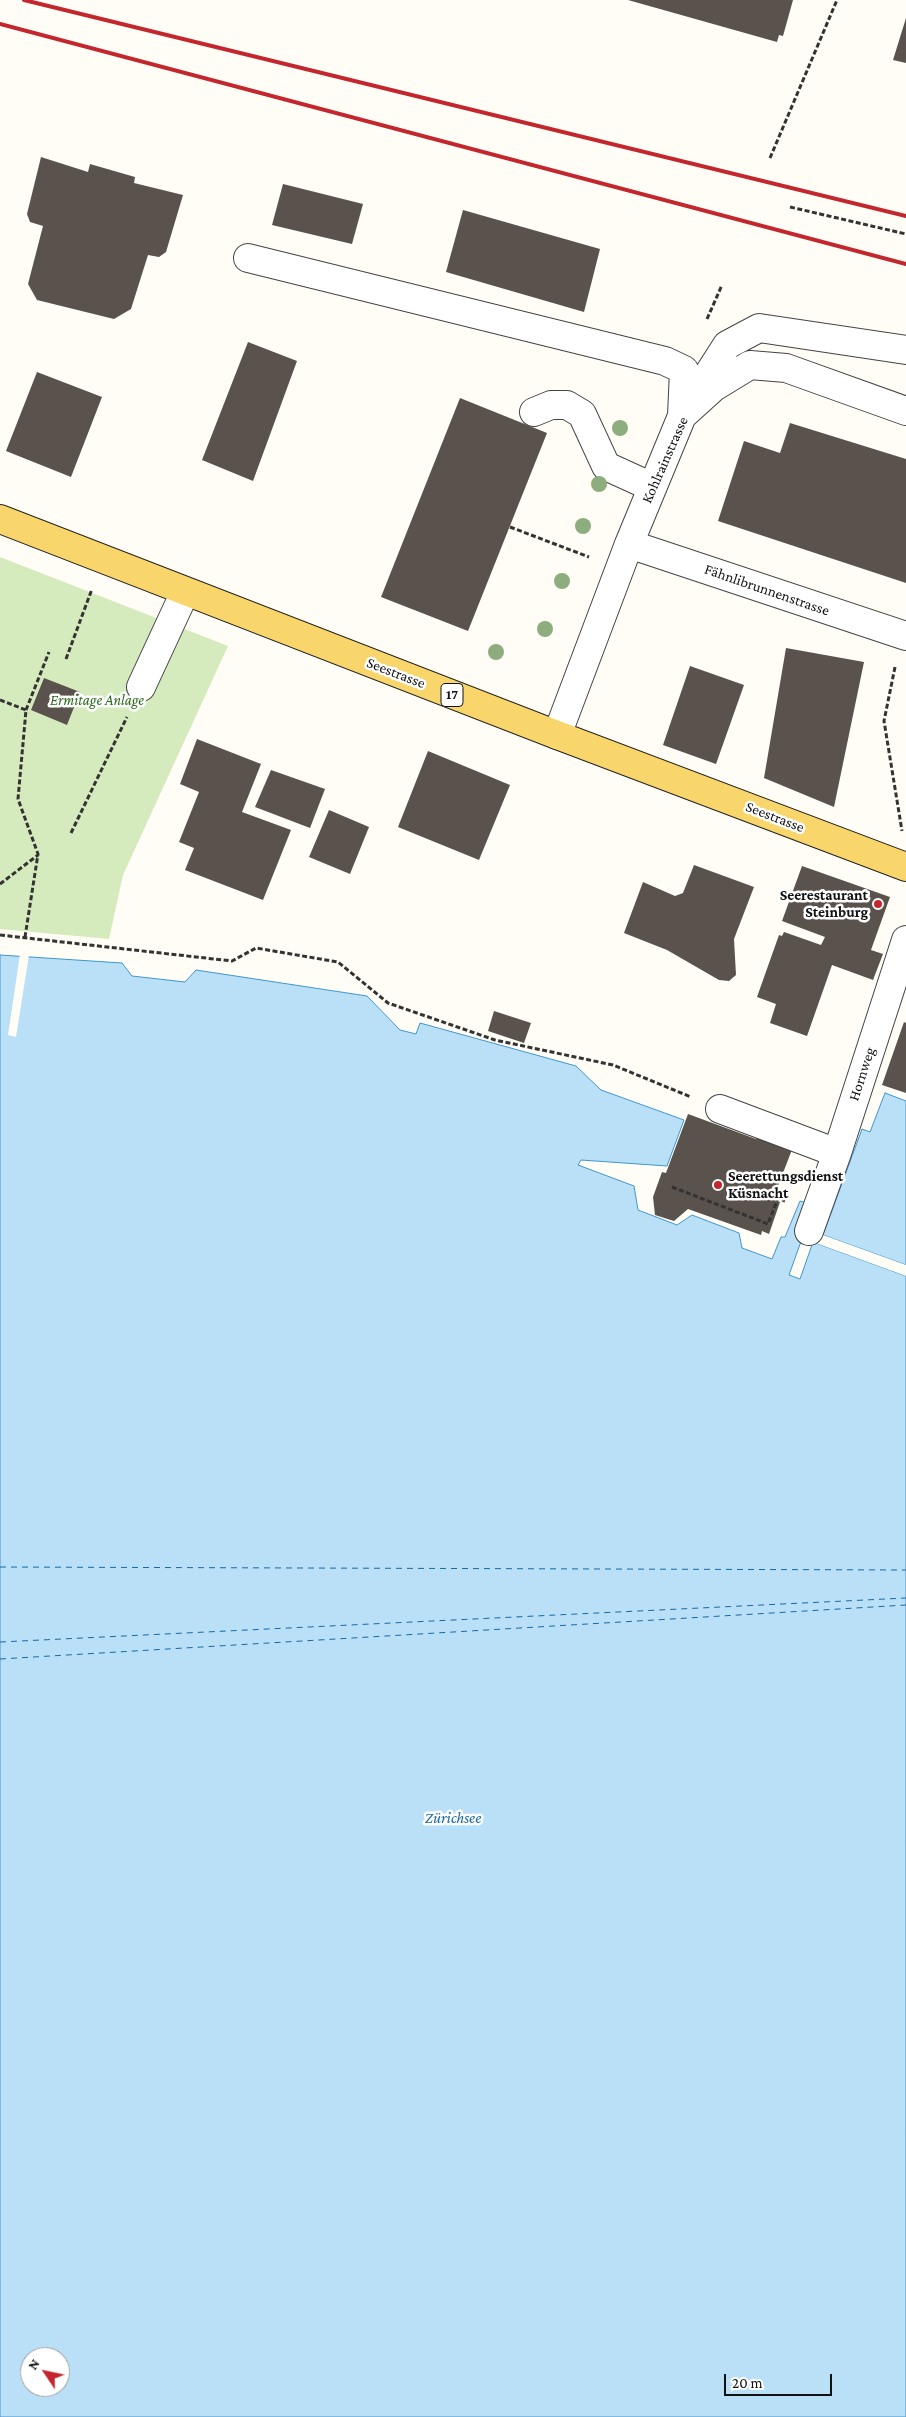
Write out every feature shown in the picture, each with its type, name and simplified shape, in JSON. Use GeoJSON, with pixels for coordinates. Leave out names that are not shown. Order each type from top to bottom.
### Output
{"type":"FeatureCollection","features":[{"type":"Feature","properties":{"kind":"main road","name":"Seestrasse"},"geometry":{"type":"LineString","coordinates":[[0,518],[184,592],[906,867]]}},
{"type":"Feature","properties":{"kind":"street"},"geometry":{"type":"LineString","coordinates":[[248,258],[665,361],[684,370],[682,416]]}},
{"type":"Feature","properties":{"kind":"street"},"geometry":{"type":"LineString","coordinates":[[682,416],[727,345],[759,328],[906,350]]}},
{"type":"Feature","properties":{"kind":"street","name":"Kohlrainstrasse"},"geometry":{"type":"LineString","coordinates":[[557,735],[629,544],[682,416],[714,387],[750,365],[786,368],[906,411]]}},
{"type":"Feature","properties":{"kind":"street"},"geometry":{"type":"LineString","coordinates":[[534,412],[551,405],[567,405],[582,414],[606,466],[652,487]]}},
{"type":"Feature","properties":{"kind":"street","name":"Fähnlibrunnenstrasse"},"geometry":{"type":"LineString","coordinates":[[629,544],[904,636]]}},
{"type":"Feature","properties":{"kind":"street"},"geometry":{"type":"LineString","coordinates":[[136,699],[184,592]]}},
{"type":"Feature","properties":{"kind":"street","name":"Hornweg"},"geometry":{"type":"LineString","coordinates":[[809,1231],[897,998],[906,940]]}},
{"type":"Feature","properties":{"kind":"street"},"geometry":{"type":"LineString","coordinates":[[720,1109],[837,1153]]}},
{"type":"Feature","properties":{"kind":"path"},"geometry":{"type":"LineString","coordinates":[[770,158],[837,0]]}},
{"type":"Feature","properties":{"kind":"path"},"geometry":{"type":"LineString","coordinates":[[790,206],[906,234]]}},
{"type":"Feature","properties":{"kind":"path"},"geometry":{"type":"LineString","coordinates":[[510,527],[596,560]]}},
{"type":"Feature","properties":{"kind":"path"},"geometry":{"type":"LineString","coordinates":[[66,659],[94,583]]}},
{"type":"Feature","properties":{"kind":"path"},"geometry":{"type":"LineString","coordinates":[[903,836],[884,721],[904,636]]}},
{"type":"Feature","properties":{"kind":"path"},"geometry":{"type":"LineString","coordinates":[[25,937],[38,854],[18,799],[26,710],[49,652]]}},
{"type":"Feature","properties":{"kind":"path"},"geometry":{"type":"LineString","coordinates":[[71,833],[136,699]]}},
{"type":"Feature","properties":{"kind":"path"},"geometry":{"type":"LineString","coordinates":[[0,700],[26,710]]}},
{"type":"Feature","properties":{"kind":"path"},"geometry":{"type":"LineString","coordinates":[[0,884],[38,854]]}},
{"type":"Feature","properties":{"kind":"path"},"geometry":{"type":"LineString","coordinates":[[0,935],[232,961],[256,948],[338,962],[388,1003],[495,1040],[613,1065],[720,1109]]}},
{"type":"Feature","properties":{"kind":"path"},"geometry":{"type":"LineString","coordinates":[[672,1187],[768,1224],[778,1198],[785,1201]]}},
{"type":"Feature","properties":{"kind":"green space","name":"Ermitage Anlage"},"geometry":{"type":"Polygon","coordinates":[[[0,557],[228,646],[123,875],[109,939],[0,929],[0,557]]]}},
{"type":"Feature","properties":{"kind":"water","name":"Zürichsee"},"geometry":{"type":"Polygon","coordinates":[[[0,955],[122,963],[132,976],[185,982],[196,970],[367,996],[400,1030],[416,1034],[420,1023],[576,1066],[601,1090],[684,1120],[667,1166],[581,1160],[578,1165],[634,1186],[638,1210],[677,1225],[692,1215],[739,1233],[742,1248],[772,1259],[781,1237],[785,1237],[800,1201],[814,1205],[789,1275],[800,1279],[813,1242],[906,1276],[906,2417],[0,2417],[0,955]]]}},
{"type":"Feature","properties":{"kind":"water"},"geometry":{"type":"Polygon","coordinates":[[[885,1093],[906,1101],[906,1265],[823,1235],[862,1129],[870,1132],[885,1093]]]}},
{"type":"Feature","properties":{"kind":"pier"},"geometry":{"type":"Polygon","coordinates":[[[20,954],[29,955],[16,1037],[8,1035],[20,954]]]}},
{"type":"Feature","properties":{"kind":"pier"},"geometry":{"type":"Polygon","coordinates":[[[823,1235],[906,1265],[906,1268],[821,1236],[823,1235]]]}},
{"type":"Feature","properties":{"kind":"pier"},"geometry":{"type":"Polygon","coordinates":[[[815,1241],[906,1274],[906,1276],[813,1242],[815,1241]]]}},
{"type":"Feature","properties":{"kind":"building"},"geometry":{"type":"Polygon","coordinates":[[[628,0],[793,0],[783,36],[779,35],[777,42],[628,0]]]}},
{"type":"Feature","properties":{"kind":"building"},"geometry":{"type":"Polygon","coordinates":[[[906,18],[906,63],[893,60],[906,18]]]}},
{"type":"Feature","properties":{"kind":"building"},"geometry":{"type":"Polygon","coordinates":[[[41,157],[88,172],[90,164],[135,177],[134,183],[183,195],[166,252],[159,257],[148,255],[131,309],[114,319],[37,300],[28,284],[43,226],[30,222],[27,214],[41,157]]]}},
{"type":"Feature","properties":{"kind":"building"},"geometry":{"type":"Polygon","coordinates":[[[283,184],[363,204],[352,244],[272,225],[283,184]]]}},
{"type":"Feature","properties":{"kind":"building"},"geometry":{"type":"Polygon","coordinates":[[[463,210],[600,249],[584,312],[446,272],[463,210]]]}},
{"type":"Feature","properties":{"kind":"building"},"geometry":{"type":"Polygon","coordinates":[[[248,342],[297,361],[253,481],[202,460],[248,342]]]}},
{"type":"Feature","properties":{"kind":"building"},"geometry":{"type":"Polygon","coordinates":[[[37,372],[102,397],[71,477],[6,451],[37,372]]]}},
{"type":"Feature","properties":{"kind":"building"},"geometry":{"type":"Polygon","coordinates":[[[460,398],[547,433],[468,631],[381,597],[460,398]]]}},
{"type":"Feature","properties":{"kind":"building"},"geometry":{"type":"Polygon","coordinates":[[[790,423],[906,459],[906,583],[718,521],[744,441],[780,453],[790,423]]]}},
{"type":"Feature","properties":{"kind":"building"},"geometry":{"type":"Polygon","coordinates":[[[786,648],[864,662],[834,807],[764,778],[786,648]]]}},
{"type":"Feature","properties":{"kind":"building"},"geometry":{"type":"Polygon","coordinates":[[[690,666],[744,685],[716,764],[663,745],[690,666]]]}},
{"type":"Feature","properties":{"kind":"building"},"geometry":{"type":"Polygon","coordinates":[[[44,678],[80,692],[67,725],[31,710],[44,678]]]}},
{"type":"Feature","properties":{"kind":"building"},"geometry":{"type":"Polygon","coordinates":[[[197,739],[261,764],[242,812],[291,830],[263,900],[185,870],[194,848],[179,842],[199,792],[180,784],[197,739]]]}},
{"type":"Feature","properties":{"kind":"building"},"geometry":{"type":"Polygon","coordinates":[[[428,751],[510,785],[479,860],[398,827],[428,751]]]}},
{"type":"Feature","properties":{"kind":"building"},"geometry":{"type":"Polygon","coordinates":[[[271,770],[325,789],[310,828],[255,807],[271,770]]]}},
{"type":"Feature","properties":{"kind":"building"},"geometry":{"type":"Polygon","coordinates":[[[329,810],[369,827],[350,874],[309,857],[329,810]]]}},
{"type":"Feature","properties":{"kind":"building"},"geometry":{"type":"Polygon","coordinates":[[[694,865],[754,887],[734,939],[736,975],[729,981],[719,980],[667,950],[624,933],[643,882],[675,896],[683,893],[694,865]]]}},
{"type":"Feature","properties":{"kind":"building"},"geometry":{"type":"Polygon","coordinates":[[[802,866],[890,897],[871,950],[883,954],[873,980],[832,965],[807,1036],[770,1023],[776,1004],[757,997],[779,935],[782,936],[784,932],[821,945],[825,937],[782,921],[802,866]]]}},
{"type":"Feature","properties":{"kind":"building"},"geometry":{"type":"Polygon","coordinates":[[[494,1011],[531,1023],[524,1043],[488,1031],[494,1011]]]}},
{"type":"Feature","properties":{"kind":"building"},"geometry":{"type":"Polygon","coordinates":[[[904,1022],[906,1023],[906,1093],[882,1085],[904,1022]]]}},
{"type":"Feature","properties":{"kind":"building","name":"Seerettungsdienst Küsnacht"},"geometry":{"type":"Polygon","coordinates":[[[688,1114],[756,1139],[758,1134],[793,1147],[773,1199],[780,1202],[769,1234],[762,1231],[761,1235],[688,1209],[674,1221],[655,1215],[653,1197],[662,1172],[666,1173],[688,1114]]]}},
{"type":"Feature","properties":{"kind":"ferry route"},"geometry":{"type":"LineString","coordinates":[[0,1567],[906,1570]]}},
{"type":"Feature","properties":{"kind":"ferry route"},"geometry":{"type":"LineString","coordinates":[[0,1642],[906,1598]]}},
{"type":"Feature","properties":{"kind":"ferry route"},"geometry":{"type":"LineString","coordinates":[[0,1659],[906,1605]]}},
{"type":"Feature","properties":{"kind":"railway"},"geometry":{"type":"LineString","coordinates":[[24,0],[906,216]]}},
{"type":"Feature","properties":{"kind":"railway"},"geometry":{"type":"LineString","coordinates":[[0,24],[906,264]]}},
{"type":"Feature","properties":{"kind":"place","name":"Seerestaurant Steinburg"},"geometry":{"type":"Point","coordinates":[878,904]}},
{"type":"Feature","properties":{"kind":"place","name":"Seerettungsdienst Küsnacht"},"geometry":{"type":"Point","coordinates":[718,1185]}}]}
